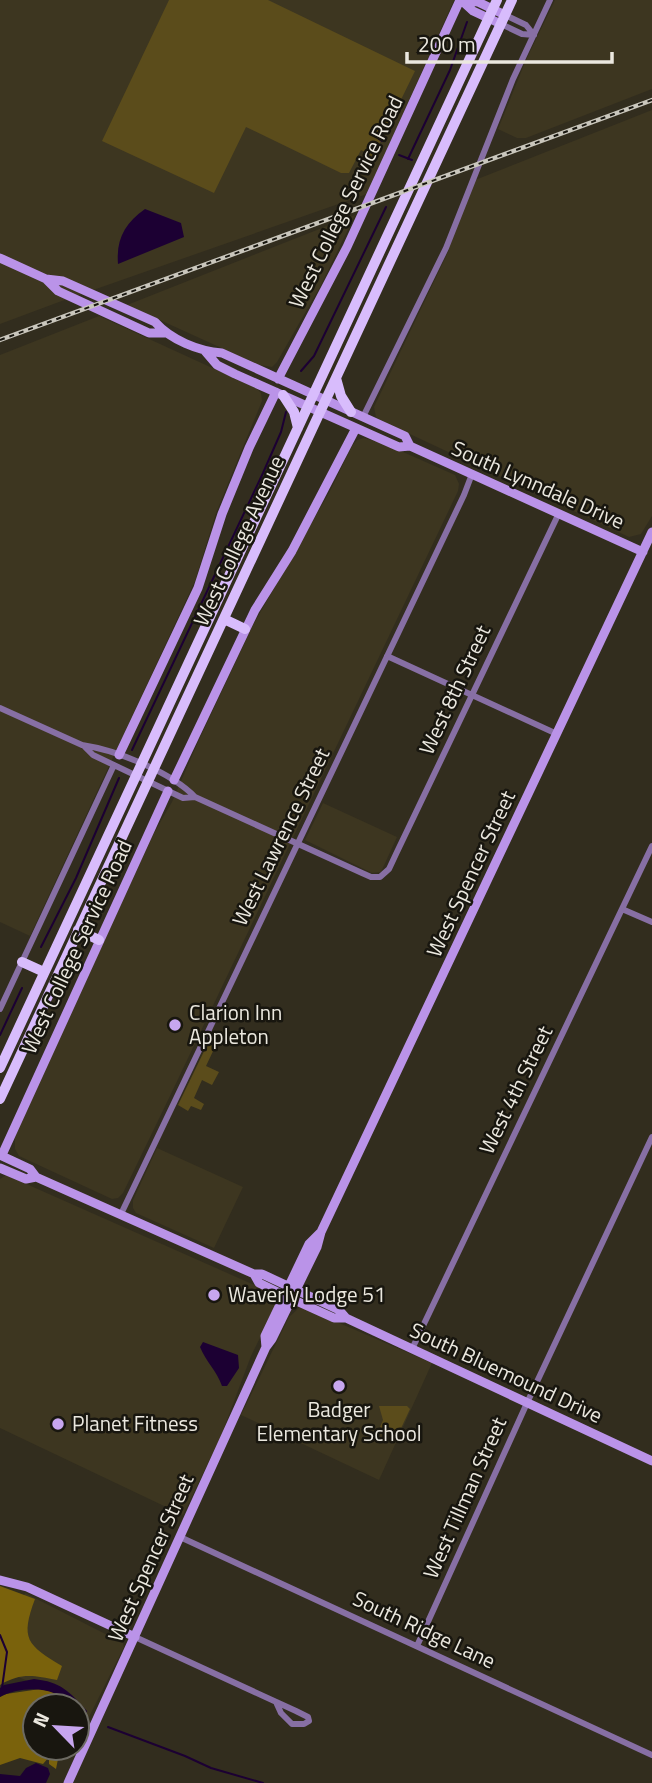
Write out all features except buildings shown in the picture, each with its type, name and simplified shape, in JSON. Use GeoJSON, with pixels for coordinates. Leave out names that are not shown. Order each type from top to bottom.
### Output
{"type":"FeatureCollection","features":[{"type":"Feature","properties":{"kind":"main road","name":"West College Avenue"},"geometry":{"type":"LineString","coordinates":[[0,1099],[512,0]]}},
{"type":"Feature","properties":{"kind":"main road","name":"West College Avenue"},"geometry":{"type":"LineString","coordinates":[[0,1068],[493,9]]}},
{"type":"Feature","properties":{"kind":"main road"},"geometry":{"type":"LineString","coordinates":[[336,378],[341,396],[351,412]]}},
{"type":"Feature","properties":{"kind":"main road"},"geometry":{"type":"LineString","coordinates":[[280,394],[294,412],[298,428]]}},
{"type":"Feature","properties":{"kind":"main road"},"geometry":{"type":"LineString","coordinates":[[224,619],[246,629]]}},
{"type":"Feature","properties":{"kind":"main road"},"geometry":{"type":"LineString","coordinates":[[78,930],[99,940]]}},
{"type":"Feature","properties":{"kind":"main road"},"geometry":{"type":"LineString","coordinates":[[22,962],[44,972]]}},
{"type":"Feature","properties":{"kind":"street","name":"West College Service Road"},"geometry":{"type":"LineString","coordinates":[[278,379],[347,247],[462,0],[478,2],[493,9],[503,19],[526,25],[534,35]]}},
{"type":"Feature","properties":{"kind":"street"},"geometry":{"type":"LineString","coordinates":[[363,417],[450,239],[513,79],[550,0]]}},
{"type":"Feature","properties":{"kind":"street"},"geometry":{"type":"LineString","coordinates":[[0,258],[46,279],[63,281],[107,300],[155,322],[164,333],[205,351]]}},
{"type":"Feature","properties":{"kind":"street","name":"South Lynndale Drive"},"geometry":{"type":"LineString","coordinates":[[205,351],[222,353],[405,436],[410,446]]}},
{"type":"Feature","properties":{"kind":"street","name":"South Lynndale Drive"},"geometry":{"type":"LineString","coordinates":[[205,351],[217,365],[280,394],[399,447],[410,446],[647,554]]}},
{"type":"Feature","properties":{"kind":"street"},"geometry":{"type":"LineString","coordinates":[[119,755],[198,588],[222,514],[248,448],[280,394]]}},
{"type":"Feature","properties":{"kind":"street"},"geometry":{"type":"LineString","coordinates":[[174,780],[246,629],[301,534],[356,428]]}},
{"type":"Feature","properties":{"kind":"street","name":"West Lawrence Street"},"geometry":{"type":"LineString","coordinates":[[121,1214],[472,474]]}},
{"type":"Feature","properties":{"kind":"street","name":"West 8th Street"},"geometry":{"type":"LineString","coordinates":[[298,843],[362,873],[378,877],[389,869],[559,513]]}},
{"type":"Feature","properties":{"kind":"street","name":"West Spencer Street"},"geometry":{"type":"LineString","coordinates":[[68,1783],[266,1347],[265,1336],[290,1292],[309,1244],[321,1232],[557,734],[647,554],[652,532]]}},
{"type":"Feature","properties":{"kind":"street"},"geometry":{"type":"LineString","coordinates":[[387,656],[557,734]]}},
{"type":"Feature","properties":{"kind":"street"},"geometry":{"type":"LineString","coordinates":[[0,708],[82,745],[142,764],[187,788],[195,797]]}},
{"type":"Feature","properties":{"kind":"street"},"geometry":{"type":"LineString","coordinates":[[82,745],[93,755],[148,782],[183,797],[195,797],[298,843]]}},
{"type":"Feature","properties":{"kind":"street","name":"West College Service Road"},"geometry":{"type":"LineString","coordinates":[[0,1009],[114,765]]}},
{"type":"Feature","properties":{"kind":"street","name":"West College Service Road"},"geometry":{"type":"LineString","coordinates":[[1,1155],[168,791]]}},
{"type":"Feature","properties":{"kind":"street","name":"West 4th Street"},"geometry":{"type":"LineString","coordinates":[[412,1349],[652,846]]}},
{"type":"Feature","properties":{"kind":"street"},"geometry":{"type":"LineString","coordinates":[[622,909],[652,922]]}},
{"type":"Feature","properties":{"kind":"street","name":"West Tillman Street"},"geometry":{"type":"LineString","coordinates":[[417,1646],[527,1402],[652,1137]]}},
{"type":"Feature","properties":{"kind":"street","name":"South Bluemound Drive"},"geometry":{"type":"LineString","coordinates":[[1,1155],[30,1169],[36,1177],[254,1274],[262,1274],[290,1292],[339,1310],[346,1318],[652,1461]]}},
{"type":"Feature","properties":{"kind":"street","name":"South Bluemound Drive"},"geometry":{"type":"LineString","coordinates":[[0,1168],[26,1179],[36,1177]]}},
{"type":"Feature","properties":{"kind":"street","name":"South Ridge Lane"},"geometry":{"type":"LineString","coordinates":[[180,1537],[652,1755]]}},
{"type":"Feature","properties":{"kind":"street"},"geometry":{"type":"LineString","coordinates":[[0,1580],[27,1587],[306,1716],[309,1721],[292,1724],[275,1702]]}},
{"type":"Feature","properties":{"kind":"shaded area"},"geometry":{"type":"Polygon","coordinates":[[[0,0],[454,0],[367,194],[0,324],[0,0]]]}},
{"type":"Feature","properties":{"kind":"shaded area"},"geometry":{"type":"Polygon","coordinates":[[[169,0],[268,0],[415,71],[373,157],[361,150],[349,173],[341,173],[246,127],[214,193],[102,141],[169,0]]]}},
{"type":"Feature","properties":{"kind":"shaded area"},"geometry":{"type":"Polygon","coordinates":[[[555,0],[652,0],[652,89],[526,138],[517,138],[498,129],[526,60],[555,0]]]}},
{"type":"Feature","properties":{"kind":"shaded area"},"geometry":{"type":"Polygon","coordinates":[[[652,110],[652,516],[641,534],[629,537],[380,420],[376,417],[374,407],[449,250],[446,248],[475,180],[652,110]]]}},
{"type":"Feature","properties":{"kind":"shaded area"},"geometry":{"type":"Polygon","coordinates":[[[145,209],[181,223],[184,237],[118,264],[123,232],[145,209]]]}},
{"type":"Feature","properties":{"kind":"shaded area"},"geometry":{"type":"Polygon","coordinates":[[[355,215],[321,285],[272,367],[259,365],[127,305],[355,215]]]}},
{"type":"Feature","properties":{"kind":"shaded area"},"geometry":{"type":"Polygon","coordinates":[[[99,316],[256,388],[261,393],[262,401],[216,513],[195,581],[30,936],[0,922],[0,355],[99,316]]]}},
{"type":"Feature","properties":{"kind":"shaded area"},"geometry":{"type":"Polygon","coordinates":[[[364,438],[385,444],[455,475],[459,484],[458,491],[123,1193],[112,1199],[19,1156],[15,1149],[15,1138],[154,833],[172,802],[253,625],[330,491],[352,446],[357,440],[364,438]]]}},
{"type":"Feature","properties":{"kind":"shaded area"},"geometry":{"type":"Polygon","coordinates":[[[323,803],[397,837],[381,872],[372,873],[305,840],[323,803]]]}},
{"type":"Feature","properties":{"kind":"shaded area"},"geometry":{"type":"Polygon","coordinates":[[[208,1043],[215,1047],[206,1066],[219,1072],[212,1085],[202,1080],[194,1098],[204,1104],[201,1110],[191,1106],[188,1111],[178,1105],[208,1043]]]}},
{"type":"Feature","properties":{"kind":"shaded area"},"geometry":{"type":"Polygon","coordinates":[[[157,1148],[243,1187],[214,1248],[136,1213],[133,1208],[133,1200],[157,1148]]]}},
{"type":"Feature","properties":{"kind":"shaded area"},"geometry":{"type":"Polygon","coordinates":[[[6,1175],[268,1291],[275,1298],[275,1307],[251,1356],[221,1436],[183,1515],[0,1428],[0,1179],[6,1175]]]}},
{"type":"Feature","properties":{"kind":"shaded area","name":"Badger Elementary School"},"geometry":{"type":"Polygon","coordinates":[[[299,1308],[432,1363],[379,1480],[241,1415],[289,1317],[299,1308]]]}},
{"type":"Feature","properties":{"kind":"shaded area"},"geometry":{"type":"Polygon","coordinates":[[[203,1342],[238,1355],[239,1368],[227,1386],[222,1386],[202,1352],[200,1347],[203,1342]]]}},
{"type":"Feature","properties":{"kind":"shaded area"},"geometry":{"type":"Polygon","coordinates":[[[379,1406],[407,1406],[410,1409],[397,1437],[380,1427],[383,1420],[379,1406]]]}},
{"type":"Feature","properties":{"kind":"shaded area"},"geometry":{"type":"Polygon","coordinates":[[[0,1586],[35,1599],[28,1623],[30,1640],[41,1652],[62,1666],[57,1680],[35,1676],[22,1677],[0,1685],[0,1586]]]}},
{"type":"Feature","properties":{"kind":"shaded area"},"geometry":{"type":"Polygon","coordinates":[[[25,1593],[123,1643],[124,1647],[91,1713],[91,1692],[53,1692],[0,1669],[0,1646],[25,1593]]]}},
{"type":"Feature","properties":{"kind":"shaded area"},"geometry":{"type":"Polygon","coordinates":[[[34,1679],[51,1682],[68,1692],[28,1689],[0,1697],[0,1688],[34,1679]]]}},
{"type":"Feature","properties":{"kind":"shaded area"},"geometry":{"type":"Polygon","coordinates":[[[40,1689],[52,1692],[21,1692],[21,1758],[0,1765],[0,1697],[6,1694],[40,1689]]]}},
{"type":"Feature","properties":{"kind":"shaded area"},"geometry":{"type":"Polygon","coordinates":[[[49,1762],[57,1762],[56,1769],[49,1762]]]}},
{"type":"Feature","properties":{"kind":"shaded area"},"geometry":{"type":"Polygon","coordinates":[[[36,1763],[48,1768],[50,1774],[46,1783],[0,1783],[0,1774],[20,1776],[26,1768],[36,1763]]]}},
{"type":"Feature","properties":{"kind":"waterway"},"geometry":{"type":"LineString","coordinates":[[408,159],[450,70],[467,22]]}},
{"type":"Feature","properties":{"kind":"waterway"},"geometry":{"type":"LineString","coordinates":[[399,155],[412,160]]}},
{"type":"Feature","properties":{"kind":"waterway"},"geometry":{"type":"LineString","coordinates":[[301,371],[314,356],[386,207]]}},
{"type":"Feature","properties":{"kind":"waterway"},"geometry":{"type":"LineString","coordinates":[[132,750],[263,473],[281,432],[286,412]]}},
{"type":"Feature","properties":{"kind":"waterway"},"geometry":{"type":"LineString","coordinates":[[41,947],[76,878],[119,778]]}},
{"type":"Feature","properties":{"kind":"waterway"},"geometry":{"type":"LineString","coordinates":[[0,1035],[22,988]]}},
{"type":"Feature","properties":{"kind":"waterway"},"geometry":{"type":"LineString","coordinates":[[0,1635],[7,1652],[2,1688]]}},
{"type":"Feature","properties":{"kind":"waterway"},"geometry":{"type":"LineString","coordinates":[[108,1727],[211,1768],[263,1783]]}},
{"type":"Feature","properties":{"kind":"railway"},"geometry":{"type":"LineString","coordinates":[[0,340],[652,100]]}},
{"type":"Feature","properties":{"kind":"place","name":"Clarion Inn Appleton"},"geometry":{"type":"Point","coordinates":[175,1025]}},
{"type":"Feature","properties":{"kind":"place","name":"Waverly Lodge 51"},"geometry":{"type":"Point","coordinates":[214,1295]}},
{"type":"Feature","properties":{"kind":"place","name":"Badger Elementary School"},"geometry":{"type":"Point","coordinates":[339,1386]}},
{"type":"Feature","properties":{"kind":"place","name":"Planet Fitness"},"geometry":{"type":"Point","coordinates":[58,1424]}}]}
